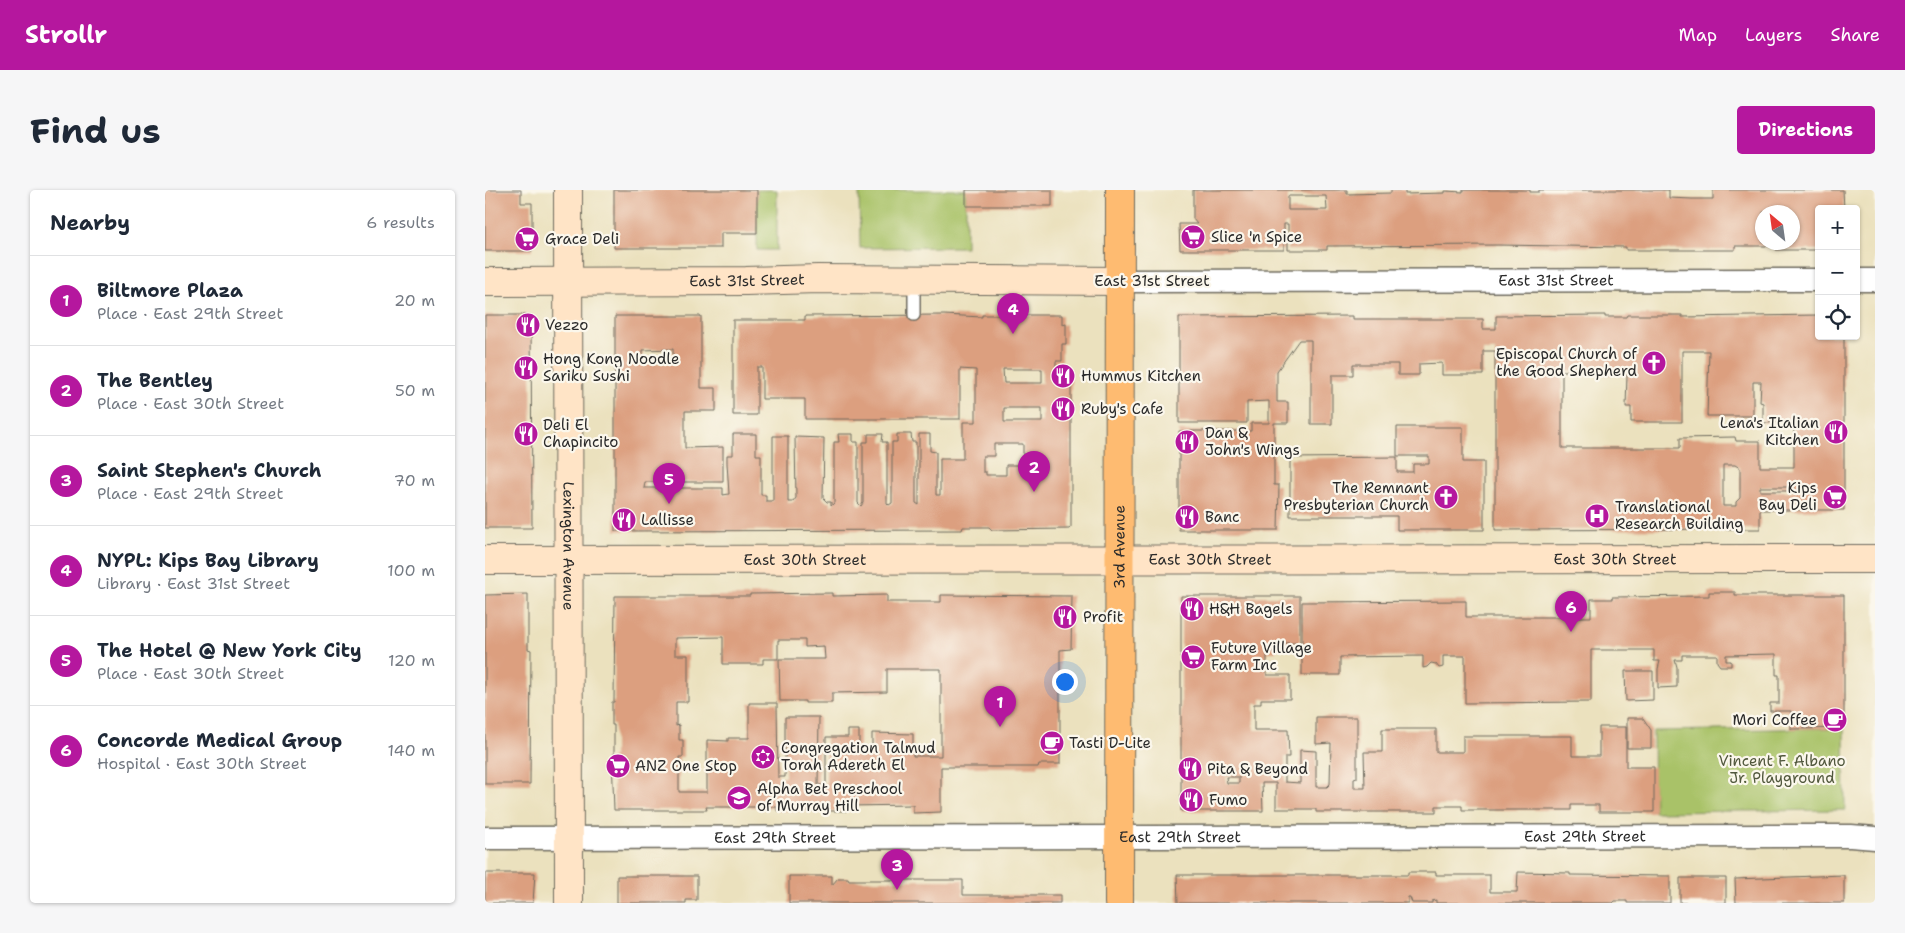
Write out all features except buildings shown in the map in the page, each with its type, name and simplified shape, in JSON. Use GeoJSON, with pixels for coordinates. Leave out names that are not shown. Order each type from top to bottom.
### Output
{"type":"FeatureCollection","features":[{"type":"Feature","properties":{"kind":"main road","name":"3rd Avenue"},"geometry":{"type":"LineString","coordinates":[[1119,903],[1120,190]]}},
{"type":"Feature","properties":{"kind":"street","name":"Lexington Avenue"},"geometry":{"type":"LineString","coordinates":[[568,190],[569,903]]}},
{"type":"Feature","properties":{"kind":"street","name":"East 31st Street"},"geometry":{"type":"LineString","coordinates":[[485,282],[1815,280]]}},
{"type":"Feature","properties":{"kind":"street"},"geometry":{"type":"LineString","coordinates":[[1860,280],[1875,280]]}},
{"type":"Feature","properties":{"kind":"street","name":"East 30th Street"},"geometry":{"type":"LineString","coordinates":[[485,560],[1875,559]]}},
{"type":"Feature","properties":{"kind":"street","name":"East 29th Street"},"geometry":{"type":"LineString","coordinates":[[485,838],[1120,838],[1273,836],[1875,838]]}},
{"type":"Feature","properties":{"kind":"lane"},"geometry":{"type":"LineString","coordinates":[[914,280],[914,316]]}},
{"type":"Feature","properties":{"kind":"green space"},"geometry":{"type":"Polygon","coordinates":[[[757,190],[777,190],[777,250],[757,250],[757,190]]]}},
{"type":"Feature","properties":{"kind":"green space"},"geometry":{"type":"Polygon","coordinates":[[[859,190],[966,190],[966,247],[860,248],[859,190]]]}},
{"type":"Feature","properties":{"kind":"green space","name":"Vincent F. Albano Jr. Playground"},"geometry":{"type":"Polygon","coordinates":[[[1844,728],[1845,810],[1654,812],[1653,731],[1844,728]]]}},
{"type":"Feature","properties":{"kind":"place","name":"Slice 'n Spice"},"geometry":{"type":"Point","coordinates":[1193,237]}},
{"type":"Feature","properties":{"kind":"place","name":"Grace Deli"},"geometry":{"type":"Point","coordinates":[527,239]}},
{"type":"Feature","properties":{"kind":"place","name":"Vezzo"},"geometry":{"type":"Point","coordinates":[528,325]}},
{"type":"Feature","properties":{"kind":"place","name":"NYPL: Kips Bay Library"},"geometry":{"type":"Point","coordinates":[1013,334]}},
{"type":"Feature","properties":{"kind":"place","name":"Episcopal Church of the Good Shepherd"},"geometry":{"type":"Point","coordinates":[1654,363]}},
{"type":"Feature","properties":{"kind":"place","name":"Hong Kong Noodle Sariku Sushi"},"geometry":{"type":"Point","coordinates":[526,368]}},
{"type":"Feature","properties":{"kind":"place","name":"Hummus Kitchen"},"geometry":{"type":"Point","coordinates":[1063,376]}},
{"type":"Feature","properties":{"kind":"place","name":"Ruby's Cafe"},"geometry":{"type":"Point","coordinates":[1063,409]}},
{"type":"Feature","properties":{"kind":"place","name":"Lena's Italian Kitchen"},"geometry":{"type":"Point","coordinates":[1836,432]}},
{"type":"Feature","properties":{"kind":"place","name":"Deli El Chapincito"},"geometry":{"type":"Point","coordinates":[526,434]}},
{"type":"Feature","properties":{"kind":"place","name":"Dan & John's Wings"},"geometry":{"type":"Point","coordinates":[1187,442]}},
{"type":"Feature","properties":{"kind":"place","name":"The Bentley"},"geometry":{"type":"Point","coordinates":[1034,492]}},
{"type":"Feature","properties":{"kind":"place","name":"The Remnant Presbyterian Church"},"geometry":{"type":"Point","coordinates":[1446,497]}},
{"type":"Feature","properties":{"kind":"place","name":"Kips Bay Deli"},"geometry":{"type":"Point","coordinates":[1835,497]}},
{"type":"Feature","properties":{"kind":"place","name":"The Hotel @ New York City"},"geometry":{"type":"Point","coordinates":[669,504]}},
{"type":"Feature","properties":{"kind":"place","name":"Translational Research Building"},"geometry":{"type":"Point","coordinates":[1597,516]}},
{"type":"Feature","properties":{"kind":"place","name":"Banc"},"geometry":{"type":"Point","coordinates":[1187,517]}},
{"type":"Feature","properties":{"kind":"place","name":"Lallisse"},"geometry":{"type":"Point","coordinates":[624,520]}},
{"type":"Feature","properties":{"kind":"place","name":"H&H Bagels"},"geometry":{"type":"Point","coordinates":[1192,609]}},
{"type":"Feature","properties":{"kind":"place","name":"Profit"},"geometry":{"type":"Point","coordinates":[1065,617]}},
{"type":"Feature","properties":{"kind":"place","name":"Concorde Medical Group"},"geometry":{"type":"Point","coordinates":[1571,632]}},
{"type":"Feature","properties":{"kind":"place","name":"Future Village Farm Inc"},"geometry":{"type":"Point","coordinates":[1193,657]}},
{"type":"Feature","properties":{"kind":"place","name":"Mori Coffee"},"geometry":{"type":"Point","coordinates":[1835,720]}},
{"type":"Feature","properties":{"kind":"place","name":"Biltmore Plaza"},"geometry":{"type":"Point","coordinates":[1000,727]}},
{"type":"Feature","properties":{"kind":"place","name":"Tasti D-Lite"},"geometry":{"type":"Point","coordinates":[1052,743]}},
{"type":"Feature","properties":{"kind":"place","name":"Congregation Talmud Torah Adereth El"},"geometry":{"type":"Point","coordinates":[763,757]}},
{"type":"Feature","properties":{"kind":"place","name":"ANZ One Stop"},"geometry":{"type":"Point","coordinates":[618,766]}},
{"type":"Feature","properties":{"kind":"place","name":"Pita & Beyond"},"geometry":{"type":"Point","coordinates":[1190,769]}},
{"type":"Feature","properties":{"kind":"place","name":"Alpha Bet Preschool of Murray Hill"},"geometry":{"type":"Point","coordinates":[739,798]}},
{"type":"Feature","properties":{"kind":"place","name":"Fumo"},"geometry":{"type":"Point","coordinates":[1191,800]}},
{"type":"Feature","properties":{"kind":"place","name":"Saint Stephen's Church"},"geometry":{"type":"Point","coordinates":[897,890]}}]}
